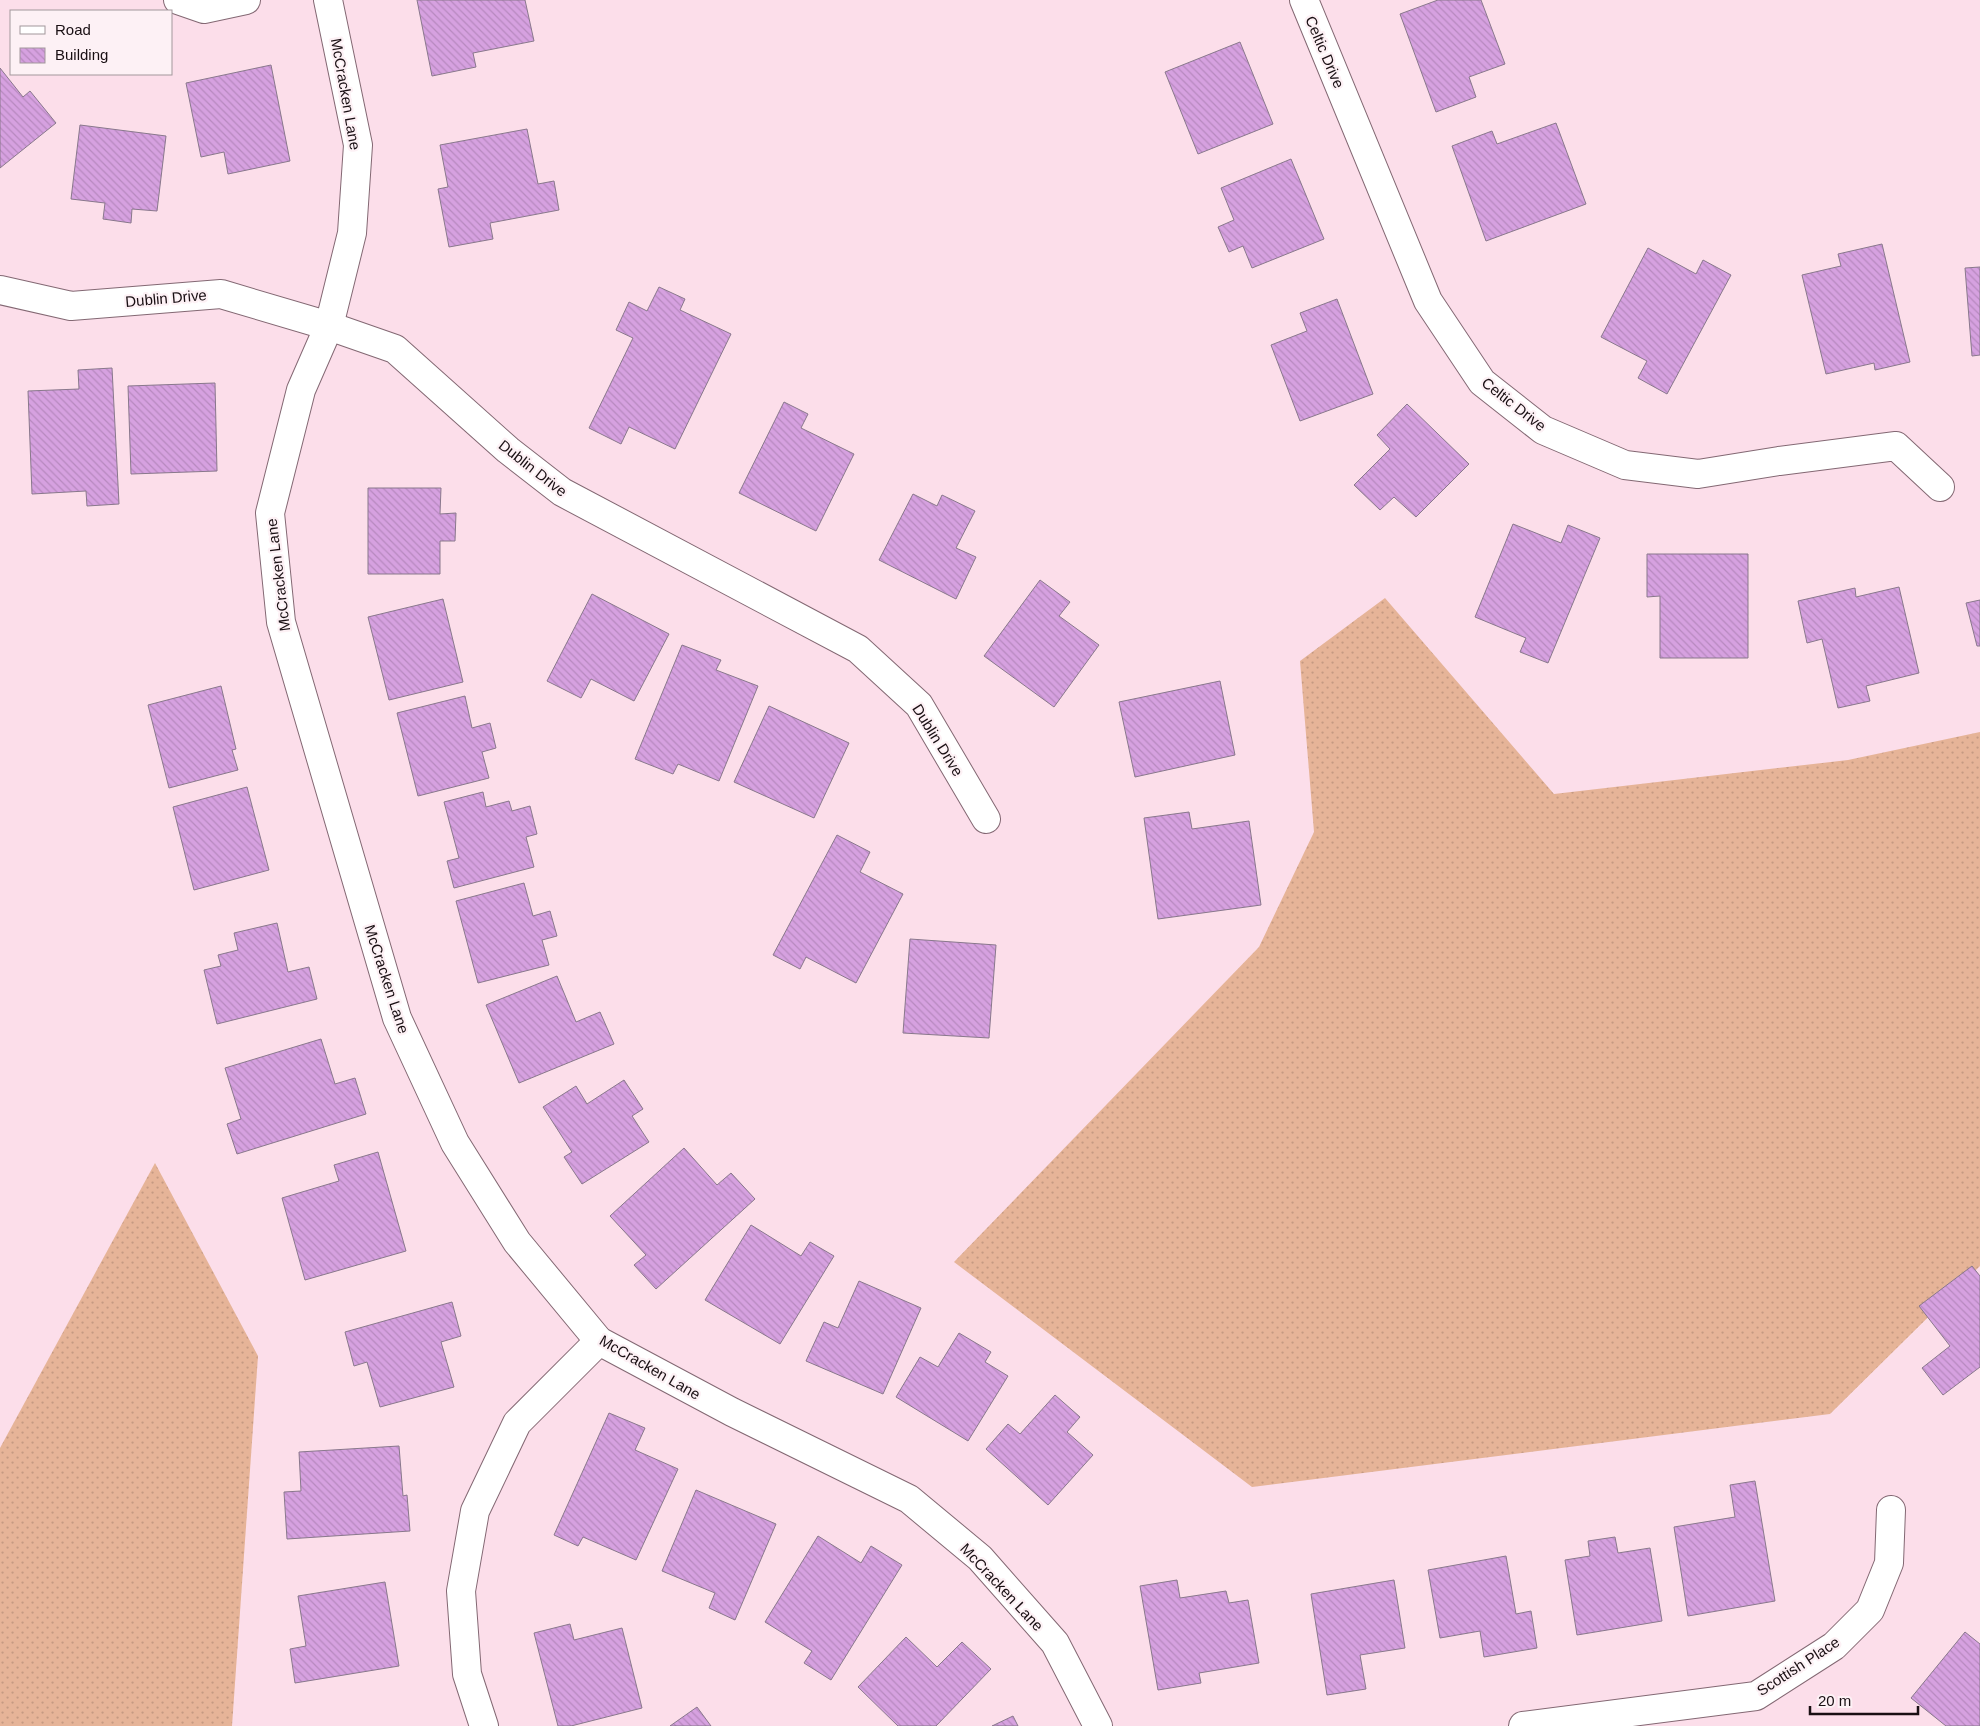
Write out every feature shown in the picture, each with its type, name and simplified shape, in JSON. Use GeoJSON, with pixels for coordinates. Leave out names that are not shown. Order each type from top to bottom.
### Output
{"type":"FeatureCollection","features":[{"type":"Feature","properties":{"kind":"street"},"geometry":{"type":"LineString","coordinates":[[178,0],[204,9],[246,0]]}},
{"type":"Feature","properties":{"kind":"street","name":"McCracken Lane"},"geometry":{"type":"LineString","coordinates":[[328,0],[358,145],[352,233],[329,326],[301,390],[270,513],[281,622],[397,1018],[455,1143],[517,1242],[599,1341],[732,1412],[909,1499],[980,1558],[1054,1642],[1098,1726]]}},
{"type":"Feature","properties":{"kind":"street","name":"Celtic Drive"},"geometry":{"type":"LineString","coordinates":[[1304,0],[1428,301],[1482,382],[1543,430],[1625,465],[1698,474],[1779,461],[1896,446],[1940,487]]}},
{"type":"Feature","properties":{"kind":"street","name":"Dublin Drive"},"geometry":{"type":"LineString","coordinates":[[0,290],[71,306],[221,294],[329,326],[395,349],[508,450],[562,492],[858,649],[919,704],[986,819]]}},
{"type":"Feature","properties":{"kind":"street"},"geometry":{"type":"LineString","coordinates":[[484,1726],[467,1674],[461,1591],[475,1511],[518,1423],[599,1341]]}},
{"type":"Feature","properties":{"kind":"street","name":"Scottish Place"},"geometry":{"type":"LineString","coordinates":[[1523,1726],[1756,1696],[1834,1646],[1870,1610],[1889,1563],[1890,1510]]}},
{"type":"Feature","properties":{"kind":"shaded area"},"geometry":{"type":"Polygon","coordinates":[[[1385,598],[1554,794],[1848,760],[1980,732],[1980,1266],[1830,1414],[1252,1487],[954,1262],[1259,947],[1314,832],[1300,661],[1385,598]]]}},
{"type":"Feature","properties":{"kind":"shaded area"},"geometry":{"type":"Polygon","coordinates":[[[155,1163],[258,1356],[232,1726],[0,1726],[0,1448],[155,1163]]]}},
{"type":"Feature","properties":{"kind":"building"},"geometry":{"type":"Polygon","coordinates":[[[417,0],[525,0],[534,41],[473,53],[476,67],[432,76],[417,0]]]}},
{"type":"Feature","properties":{"kind":"building"},"geometry":{"type":"Polygon","coordinates":[[[1438,0],[1481,0],[1505,64],[1469,77],[1476,97],[1436,112],[1400,14],[1438,0]]]}},
{"type":"Feature","properties":{"kind":"building"},"geometry":{"type":"Polygon","coordinates":[[[1240,42],[1273,124],[1198,154],[1165,72],[1240,42]]]}},
{"type":"Feature","properties":{"kind":"building"},"geometry":{"type":"Polygon","coordinates":[[[271,65],[290,161],[228,174],[224,152],[201,157],[186,83],[271,65]]]}},
{"type":"Feature","properties":{"kind":"building"},"geometry":{"type":"Polygon","coordinates":[[[0,68],[23,97],[30,91],[56,123],[0,168],[0,68]]]}},
{"type":"Feature","properties":{"kind":"building"},"geometry":{"type":"Polygon","coordinates":[[[1556,123],[1586,204],[1486,241],[1452,146],[1492,131],[1497,144],[1556,123]]]}},
{"type":"Feature","properties":{"kind":"building"},"geometry":{"type":"Polygon","coordinates":[[[80,125],[166,136],[157,211],[132,209],[131,223],[103,219],[105,203],[71,199],[80,125]]]}},
{"type":"Feature","properties":{"kind":"building"},"geometry":{"type":"Polygon","coordinates":[[[527,129],[538,184],[554,181],[559,210],[490,223],[493,239],[449,247],[438,189],[448,187],[440,145],[527,129]]]}},
{"type":"Feature","properties":{"kind":"building"},"geometry":{"type":"Polygon","coordinates":[[[1291,159],[1324,239],[1252,268],[1243,246],[1229,252],[1218,227],[1234,220],[1221,188],[1291,159]]]}},
{"type":"Feature","properties":{"kind":"building"},"geometry":{"type":"Polygon","coordinates":[[[1882,244],[1910,362],[1875,370],[1874,363],[1826,374],[1802,275],[1841,266],[1838,254],[1882,244]]]}},
{"type":"Feature","properties":{"kind":"building"},"geometry":{"type":"Polygon","coordinates":[[[1648,248],[1696,274],[1703,260],[1731,275],[1667,394],[1638,378],[1647,361],[1601,337],[1648,248]]]}},
{"type":"Feature","properties":{"kind":"building"},"geometry":{"type":"Polygon","coordinates":[[[1980,267],[1980,355],[1972,356],[1965,268],[1980,267]]]}},
{"type":"Feature","properties":{"kind":"building"},"geometry":{"type":"Polygon","coordinates":[[[659,287],[685,299],[680,310],[731,334],[675,449],[629,427],[621,444],[589,428],[633,338],[616,330],[629,302],[647,311],[659,287]]]}},
{"type":"Feature","properties":{"kind":"building"},"geometry":{"type":"Polygon","coordinates":[[[1337,299],[1373,394],[1300,421],[1271,345],[1307,331],[1300,313],[1337,299]]]}},
{"type":"Feature","properties":{"kind":"building"},"geometry":{"type":"Polygon","coordinates":[[[112,368],[119,504],[87,506],[86,491],[32,494],[28,391],[79,389],[78,370],[112,368]]]}},
{"type":"Feature","properties":{"kind":"building"},"geometry":{"type":"Polygon","coordinates":[[[215,383],[217,471],[131,474],[128,386],[215,383]]]}},
{"type":"Feature","properties":{"kind":"building"},"geometry":{"type":"Polygon","coordinates":[[[784,402],[808,414],[801,428],[854,454],[816,531],[739,493],[784,402]]]}},
{"type":"Feature","properties":{"kind":"building"},"geometry":{"type":"Polygon","coordinates":[[[1407,404],[1469,464],[1416,517],[1394,497],[1380,510],[1354,485],[1390,449],[1377,435],[1407,404]]]}},
{"type":"Feature","properties":{"kind":"building"},"geometry":{"type":"Polygon","coordinates":[[[368,488],[441,488],[440,514],[456,513],[455,541],[440,541],[440,574],[368,574],[368,488]]]}},
{"type":"Feature","properties":{"kind":"building"},"geometry":{"type":"Polygon","coordinates":[[[913,494],[937,506],[942,495],[975,511],[956,548],[976,557],[956,599],[879,560],[913,494]]]}},
{"type":"Feature","properties":{"kind":"building"},"geometry":{"type":"Polygon","coordinates":[[[1513,524],[1561,543],[1568,525],[1600,538],[1548,663],[1520,652],[1526,638],[1475,617],[1513,524]]]}},
{"type":"Feature","properties":{"kind":"building"},"geometry":{"type":"Polygon","coordinates":[[[1647,554],[1748,554],[1748,658],[1660,658],[1660,596],[1647,597],[1647,554]]]}},
{"type":"Feature","properties":{"kind":"building"},"geometry":{"type":"Polygon","coordinates":[[[1040,580],[1070,602],[1059,616],[1099,645],[1054,707],[984,656],[1040,580]]]}},
{"type":"Feature","properties":{"kind":"building"},"geometry":{"type":"Polygon","coordinates":[[[1899,587],[1919,673],[1866,686],[1870,701],[1838,708],[1822,639],[1807,643],[1798,601],[1855,588],[1856,597],[1899,587]]]}},
{"type":"Feature","properties":{"kind":"building"},"geometry":{"type":"Polygon","coordinates":[[[592,594],[669,634],[634,701],[591,679],[581,698],[547,681],[592,594]]]}},
{"type":"Feature","properties":{"kind":"building"},"geometry":{"type":"Polygon","coordinates":[[[443,599],[463,682],[389,700],[368,617],[443,599]]]}},
{"type":"Feature","properties":{"kind":"building"},"geometry":{"type":"Polygon","coordinates":[[[1980,600],[1980,646],[1977,646],[1966,603],[1980,600]]]}},
{"type":"Feature","properties":{"kind":"building"},"geometry":{"type":"Polygon","coordinates":[[[682,645],[721,660],[716,670],[758,686],[719,781],[678,764],[673,774],[635,759],[682,645]]]}},
{"type":"Feature","properties":{"kind":"building"},"geometry":{"type":"Polygon","coordinates":[[[1220,681],[1235,755],[1135,777],[1119,702],[1220,681]]]}},
{"type":"Feature","properties":{"kind":"building"},"geometry":{"type":"Polygon","coordinates":[[[221,686],[236,749],[232,750],[238,770],[169,788],[148,705],[221,686]]]}},
{"type":"Feature","properties":{"kind":"building"},"geometry":{"type":"Polygon","coordinates":[[[465,696],[472,728],[490,723],[496,748],[482,752],[489,778],[418,796],[397,713],[465,696]]]}},
{"type":"Feature","properties":{"kind":"building"},"geometry":{"type":"Polygon","coordinates":[[[769,706],[849,743],[814,818],[734,782],[769,706]]]}},
{"type":"Feature","properties":{"kind":"building"},"geometry":{"type":"Polygon","coordinates":[[[247,787],[269,870],[194,890],[173,807],[247,787]]]}},
{"type":"Feature","properties":{"kind":"building"},"geometry":{"type":"Polygon","coordinates":[[[483,792],[486,807],[509,801],[512,811],[530,806],[537,834],[526,837],[534,867],[454,888],[447,861],[459,858],[444,802],[483,792]]]}},
{"type":"Feature","properties":{"kind":"building"},"geometry":{"type":"Polygon","coordinates":[[[1189,812],[1192,829],[1249,821],[1261,905],[1158,919],[1144,818],[1189,812]]]}},
{"type":"Feature","properties":{"kind":"building"},"geometry":{"type":"Polygon","coordinates":[[[837,835],[870,852],[860,872],[903,894],[856,983],[806,957],[800,969],[773,955],[837,835]]]}},
{"type":"Feature","properties":{"kind":"building"},"geometry":{"type":"Polygon","coordinates":[[[524,883],[533,916],[550,911],[557,936],[542,940],[549,965],[478,983],[456,901],[524,883]]]}},
{"type":"Feature","properties":{"kind":"building"},"geometry":{"type":"Polygon","coordinates":[[[277,923],[288,972],[309,967],[317,999],[217,1024],[204,970],[221,966],[218,955],[238,950],[234,933],[277,923]]]}},
{"type":"Feature","properties":{"kind":"building"},"geometry":{"type":"Polygon","coordinates":[[[910,939],[996,945],[989,1038],[903,1033],[910,939]]]}},
{"type":"Feature","properties":{"kind":"building"},"geometry":{"type":"Polygon","coordinates":[[[557,976],[576,1022],[600,1012],[614,1044],[519,1083],[486,1005],[557,976]]]}},
{"type":"Feature","properties":{"kind":"building"},"geometry":{"type":"Polygon","coordinates":[[[321,1039],[335,1084],[355,1078],[366,1114],[237,1154],[227,1124],[241,1119],[225,1068],[321,1039]]]}},
{"type":"Feature","properties":{"kind":"building"},"geometry":{"type":"Polygon","coordinates":[[[624,1080],[643,1109],[632,1116],[649,1142],[582,1184],[564,1157],[572,1152],[543,1107],[576,1086],[587,1104],[624,1080]]]}},
{"type":"Feature","properties":{"kind":"building"},"geometry":{"type":"Polygon","coordinates":[[[684,1148],[717,1185],[731,1173],[755,1199],[656,1289],[634,1265],[646,1255],[610,1216],[684,1148]]]}},
{"type":"Feature","properties":{"kind":"building"},"geometry":{"type":"Polygon","coordinates":[[[378,1152],[406,1251],[305,1280],[282,1198],[339,1181],[334,1165],[378,1152]]]}},
{"type":"Feature","properties":{"kind":"building"},"geometry":{"type":"Polygon","coordinates":[[[751,1225],[801,1256],[810,1242],[834,1256],[780,1344],[705,1300],[751,1225]]]}},
{"type":"Feature","properties":{"kind":"building"},"geometry":{"type":"Polygon","coordinates":[[[1972,1266],[1980,1276],[1980,1367],[1943,1395],[1922,1368],[1950,1346],[1919,1306],[1972,1266]]]}},
{"type":"Feature","properties":{"kind":"building"},"geometry":{"type":"Polygon","coordinates":[[[859,1281],[921,1308],[883,1394],[806,1361],[824,1322],[838,1328],[859,1281]]]}},
{"type":"Feature","properties":{"kind":"building"},"geometry":{"type":"Polygon","coordinates":[[[452,1302],[461,1336],[441,1342],[454,1387],[380,1407],[367,1362],[354,1366],[345,1332],[452,1302]]]}},
{"type":"Feature","properties":{"kind":"building"},"geometry":{"type":"Polygon","coordinates":[[[959,1333],[991,1352],[985,1362],[1008,1376],[968,1441],[896,1397],[920,1357],[938,1367],[959,1333]]]}},
{"type":"Feature","properties":{"kind":"building"},"geometry":{"type":"Polygon","coordinates":[[[1055,1395],[1080,1417],[1067,1432],[1093,1455],[1048,1505],[986,1449],[1008,1424],[1020,1434],[1055,1395]]]}},
{"type":"Feature","properties":{"kind":"building"},"geometry":{"type":"Polygon","coordinates":[[[609,1413],[645,1428],[635,1450],[678,1469],[636,1560],[583,1537],[578,1546],[554,1535],[609,1413]]]}},
{"type":"Feature","properties":{"kind":"building"},"geometry":{"type":"Polygon","coordinates":[[[399,1446],[403,1496],[407,1495],[410,1531],[287,1539],[284,1492],[301,1491],[299,1452],[399,1446]]]}},
{"type":"Feature","properties":{"kind":"building"},"geometry":{"type":"Polygon","coordinates":[[[1755,1481],[1775,1601],[1688,1616],[1674,1527],[1735,1517],[1730,1485],[1755,1481]]]}},
{"type":"Feature","properties":{"kind":"building"},"geometry":{"type":"Polygon","coordinates":[[[696,1490],[776,1524],[735,1620],[709,1608],[715,1593],[662,1571],[696,1490]]]}},
{"type":"Feature","properties":{"kind":"building"},"geometry":{"type":"Polygon","coordinates":[[[818,1536],[861,1563],[871,1546],[902,1565],[831,1680],[804,1663],[812,1651],[765,1622],[818,1536]]]}},
{"type":"Feature","properties":{"kind":"building"},"geometry":{"type":"Polygon","coordinates":[[[1615,1537],[1618,1553],[1650,1548],[1662,1621],[1577,1635],[1565,1560],[1590,1556],[1588,1541],[1615,1537]]]}},
{"type":"Feature","properties":{"kind":"building"},"geometry":{"type":"Polygon","coordinates":[[[1506,1556],[1516,1614],[1531,1611],[1537,1648],[1484,1657],[1480,1631],[1440,1638],[1428,1570],[1506,1556]]]}},
{"type":"Feature","properties":{"kind":"building"},"geometry":{"type":"Polygon","coordinates":[[[1177,1580],[1180,1598],[1226,1591],[1229,1603],[1248,1600],[1259,1663],[1199,1673],[1201,1683],[1158,1690],[1140,1586],[1177,1580]]]}},
{"type":"Feature","properties":{"kind":"building"},"geometry":{"type":"Polygon","coordinates":[[[1394,1580],[1405,1648],[1360,1655],[1366,1689],[1327,1695],[1311,1594],[1394,1580]]]}},
{"type":"Feature","properties":{"kind":"building"},"geometry":{"type":"Polygon","coordinates":[[[385,1582],[399,1666],[295,1683],[290,1649],[306,1646],[298,1596],[385,1582]]]}},
{"type":"Feature","properties":{"kind":"building"},"geometry":{"type":"Polygon","coordinates":[[[570,1624],[574,1640],[622,1628],[642,1708],[571,1726],[558,1726],[534,1633],[570,1624]]]}},
{"type":"Feature","properties":{"kind":"building"},"geometry":{"type":"Polygon","coordinates":[[[1965,1632],[1980,1644],[1980,1726],[1946,1726],[1911,1698],[1965,1632]]]}},
{"type":"Feature","properties":{"kind":"building"},"geometry":{"type":"Polygon","coordinates":[[[906,1637],[937,1667],[962,1642],[991,1669],[936,1726],[898,1726],[858,1687],[906,1637]]]}},
{"type":"Feature","properties":{"kind":"building"},"geometry":{"type":"Polygon","coordinates":[[[697,1707],[711,1726],[670,1726],[697,1707]]]}},
{"type":"Feature","properties":{"kind":"building"},"geometry":{"type":"Polygon","coordinates":[[[1013,1716],[1018,1726],[992,1726],[1013,1716]]]}}]}
